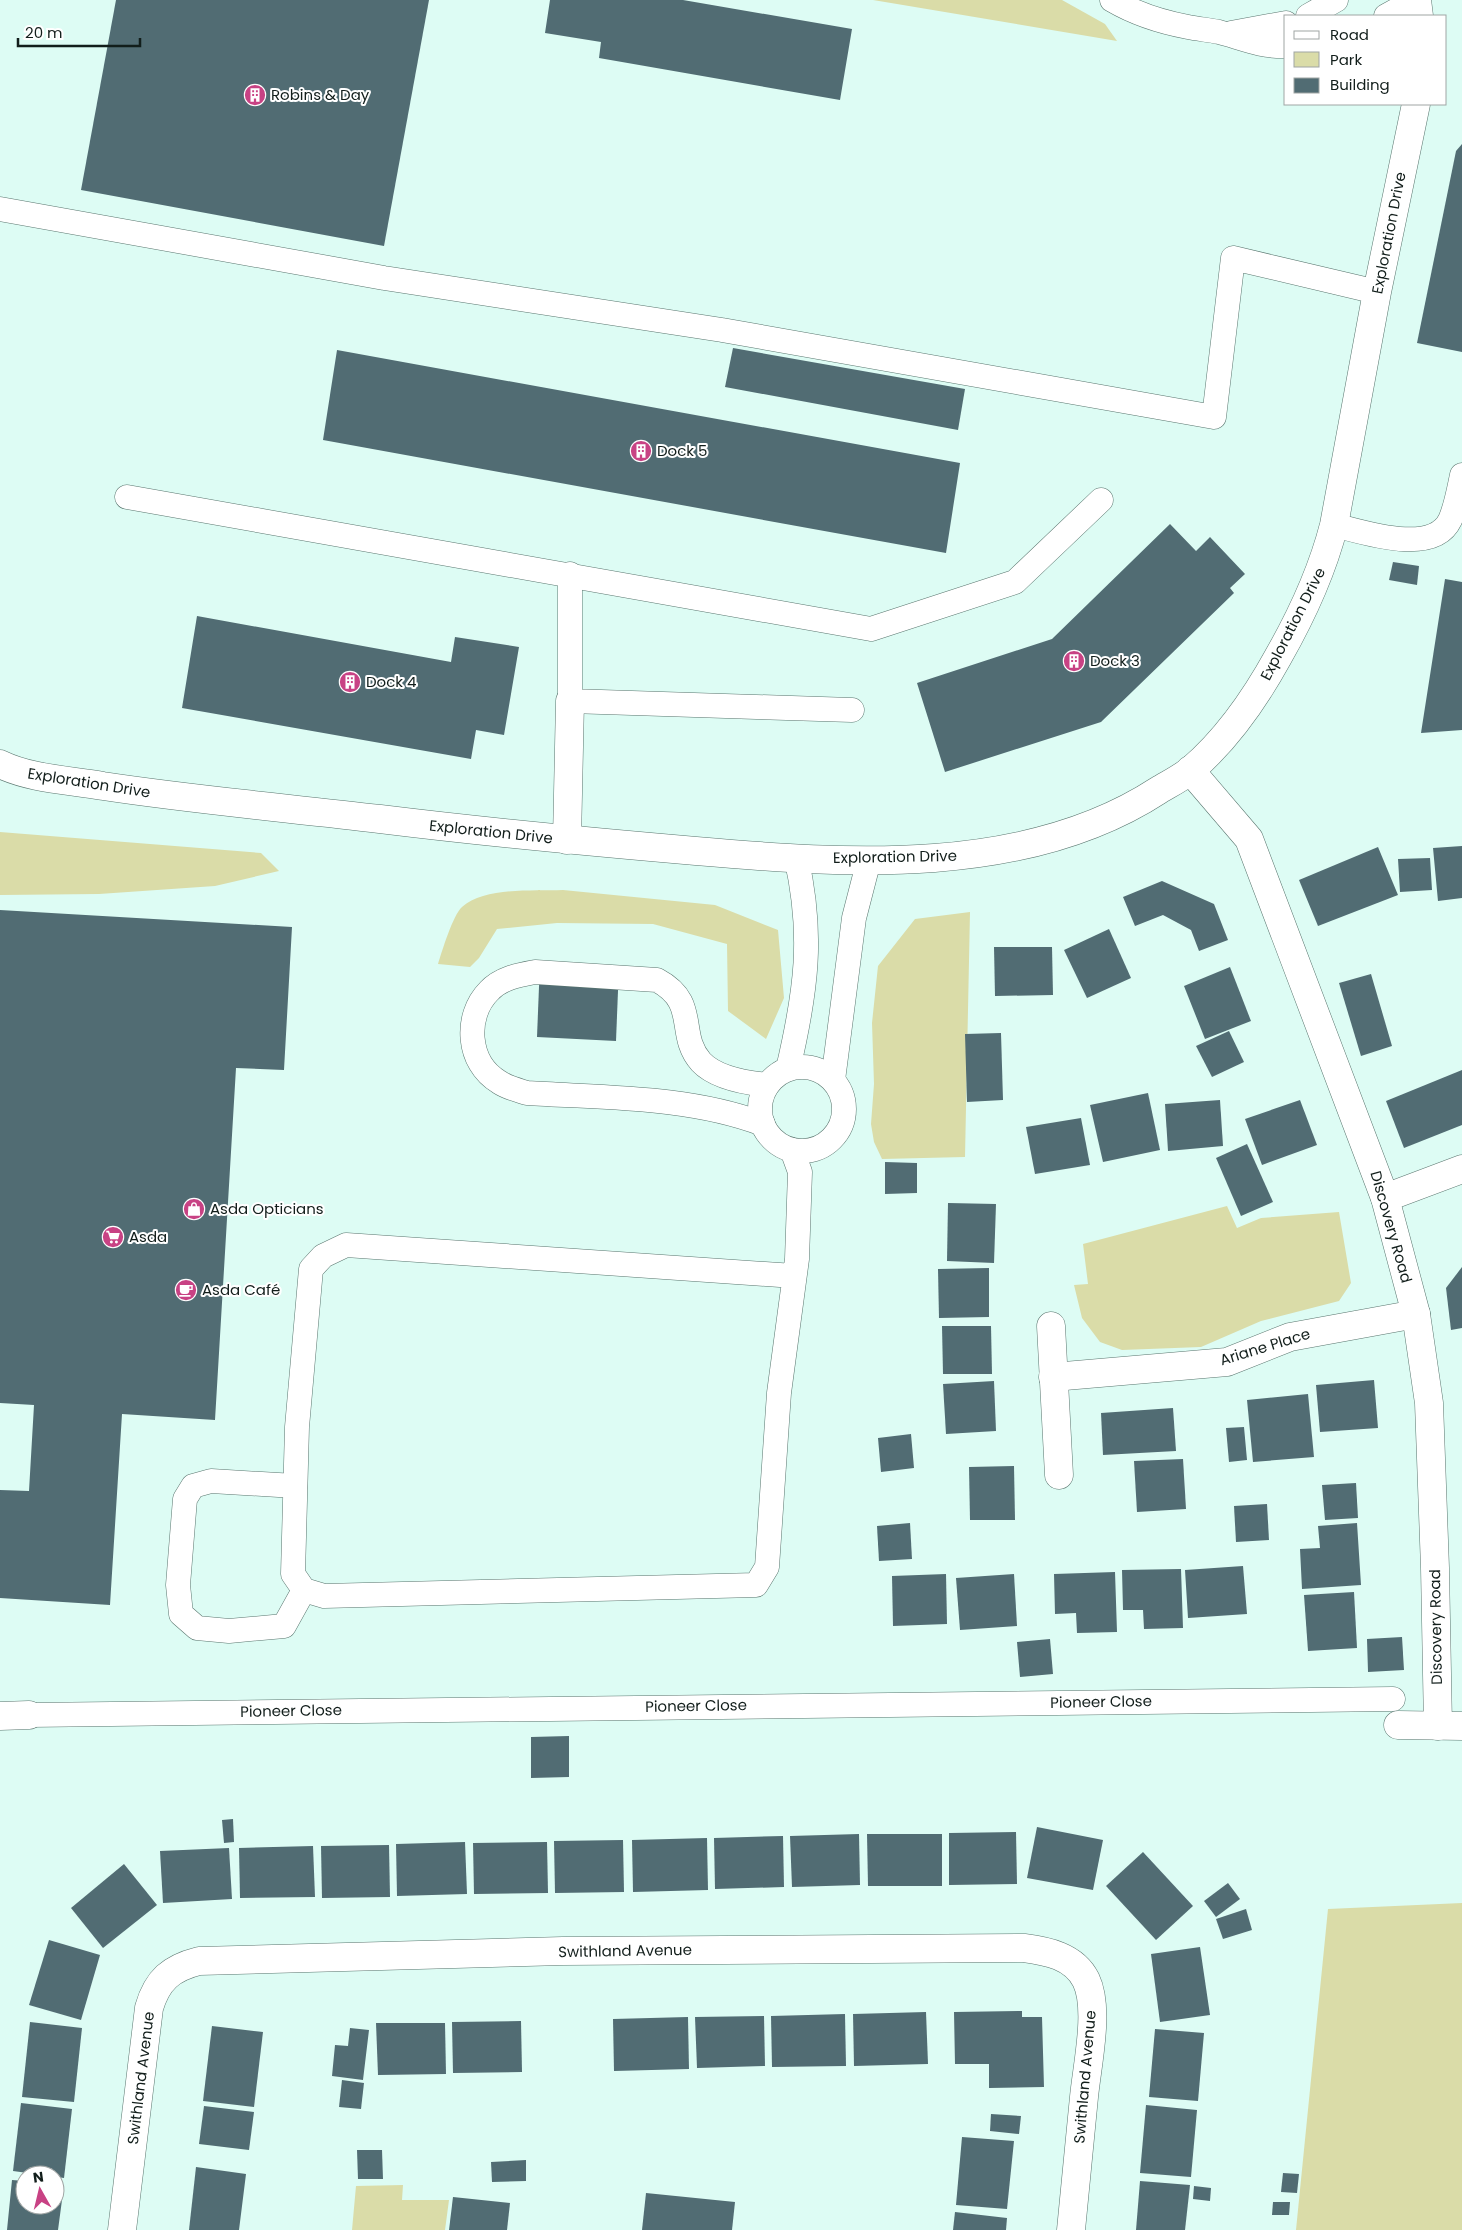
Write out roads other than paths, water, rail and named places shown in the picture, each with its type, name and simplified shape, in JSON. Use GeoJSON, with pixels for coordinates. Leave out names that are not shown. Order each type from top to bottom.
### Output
{"type":"FeatureCollection","features":[{"type":"Feature","properties":{"kind":"street"},"geometry":{"type":"LineString","coordinates":[[1416,0],[1419,15]]}},
{"type":"Feature","properties":{"kind":"street","name":"Exploration Drive"},"geometry":{"type":"LineString","coordinates":[[6,771],[130,790],[568,840],[744,855],[869,860],[930,859],[988,853],[1043,841],[1094,825],[1140,802],[1190,770],[1222,737],[1260,690],[1295,628],[1321,571],[1334,526],[1377,292],[1416,105]]}},
{"type":"Feature","properties":{"kind":"street"},"geometry":{"type":"LineString","coordinates":[[568,840],[570,701]]}},
{"type":"Feature","properties":{"kind":"street","name":"Discovery Road"},"geometry":{"type":"LineString","coordinates":[[1190,770],[1249,839],[1385,1198],[1416,1314],[1429,1404],[1436,1568],[1450,1726],[1398,1726]]}},
{"type":"Feature","properties":{"kind":"street"},"geometry":{"type":"LineString","coordinates":[[1385,1198],[1462,1169]]}},
{"type":"Feature","properties":{"kind":"street","name":"Ariane Place"},"geometry":{"type":"LineString","coordinates":[[1053,1377],[1228,1362],[1290,1337],[1416,1314]]}},
{"type":"Feature","properties":{"kind":"street"},"geometry":{"type":"LineString","coordinates":[[1051,1326],[1059,1475]]}},
{"type":"Feature","properties":{"kind":"street","name":"Pioneer Close"},"geometry":{"type":"LineString","coordinates":[[0,1716],[28,1715]]}},
{"type":"Feature","properties":{"kind":"street","name":"Swithland Avenue"},"geometry":{"type":"LineString","coordinates":[[122,2230],[150,2008],[154,1992],[180,1966],[199,1961],[563,1951],[1024,1948],[1053,1952],[1075,1966],[1086,1979],[1090,1995],[1091,2030],[1071,2230]]}},
{"type":"Feature","properties":{"kind":"lane"},"geometry":{"type":"LineString","coordinates":[[1112,0],[1146,16],[1225,34],[1251,43],[1273,47],[1284,46]]}},
{"type":"Feature","properties":{"kind":"lane"},"geometry":{"type":"LineString","coordinates":[[1310,15],[1336,0]]}},
{"type":"Feature","properties":{"kind":"lane"},"geometry":{"type":"LineString","coordinates":[[1388,15],[1416,0]]}},
{"type":"Feature","properties":{"kind":"lane"},"geometry":{"type":"LineString","coordinates":[[1225,34],[1284,23]]}},
{"type":"Feature","properties":{"kind":"lane"},"geometry":{"type":"LineString","coordinates":[[0,209],[374,276],[731,332],[1214,418],[1233,258],[1377,292]]}},
{"type":"Feature","properties":{"kind":"lane"},"geometry":{"type":"LineString","coordinates":[[1334,526],[1390,538],[1420,540],[1437,534],[1450,521],[1462,475]]}},
{"type":"Feature","properties":{"kind":"lane"},"geometry":{"type":"LineString","coordinates":[[126,497],[570,574],[871,629],[1015,582],[1101,500]]}},
{"type":"Feature","properties":{"kind":"lane"},"geometry":{"type":"LineString","coordinates":[[570,574],[570,701],[852,710]]}},
{"type":"Feature","properties":{"kind":"lane"},"geometry":{"type":"LineString","coordinates":[[788,1069],[801,1014],[807,966],[804,890],[796,857]]}},
{"type":"Feature","properties":{"kind":"lane"},"geometry":{"type":"LineString","coordinates":[[833,1080],[854,918],[869,860]]}},
{"type":"Feature","properties":{"kind":"lane"},"geometry":{"type":"LineString","coordinates":[[762,1124],[732,1112],[649,1101],[528,1093],[512,1089],[497,1082],[486,1071],[478,1058],[472,1033],[474,1017],[480,1002],[489,991],[500,982],[518,975],[535,972],[657,980],[670,987],[680,999],[686,1014],[692,1046],[701,1062],[718,1073],[745,1082],[767,1085]]}},
{"type":"Feature","properties":{"kind":"lane"},"geometry":{"type":"LineString","coordinates":[[812,1067],[833,1080],[840,1091],[844,1104],[844,1117],[839,1130],[819,1148],[806,1151],[792,1150],[780,1145],[769,1136],[762,1124],[760,1111],[761,1097],[767,1085],[776,1075],[788,1069],[812,1067]]}},
{"type":"Feature","properties":{"kind":"lane"},"geometry":{"type":"LineString","coordinates":[[792,1150],[800,1172],[797,1259],[779,1393],[767,1567],[756,1585],[324,1596],[304,1590],[292,1574],[296,1427],[311,1269],[323,1256],[346,1246],[794,1276]]}},
{"type":"Feature","properties":{"kind":"lane"},"geometry":{"type":"LineString","coordinates":[[295,1486],[211,1480],[193,1486],[185,1499],[178,1585],[181,1614],[198,1628],[229,1631],[284,1626],[304,1590]]}},
{"type":"Feature","properties":{"kind":"lane","name":"Pioneer Close"},"geometry":{"type":"LineString","coordinates":[[28,1715],[1392,1699]]}},
{"type":"Feature","properties":{"kind":"place","name":"Robins & Day"},"geometry":{"type":"Point","coordinates":[255,95]}},
{"type":"Feature","properties":{"kind":"place","name":"Dock 5"},"geometry":{"type":"Point","coordinates":[641,451]}},
{"type":"Feature","properties":{"kind":"place","name":"Dock 3"},"geometry":{"type":"Point","coordinates":[1074,661]}},
{"type":"Feature","properties":{"kind":"place","name":"Dock 4"},"geometry":{"type":"Point","coordinates":[350,682]}},
{"type":"Feature","properties":{"kind":"place","name":"Asda Opticians"},"geometry":{"type":"Point","coordinates":[194,1209]}},
{"type":"Feature","properties":{"kind":"place","name":"Asda"},"geometry":{"type":"Point","coordinates":[113,1237]}},
{"type":"Feature","properties":{"kind":"place","name":"Asda Café"},"geometry":{"type":"Point","coordinates":[186,1290]}}]}
